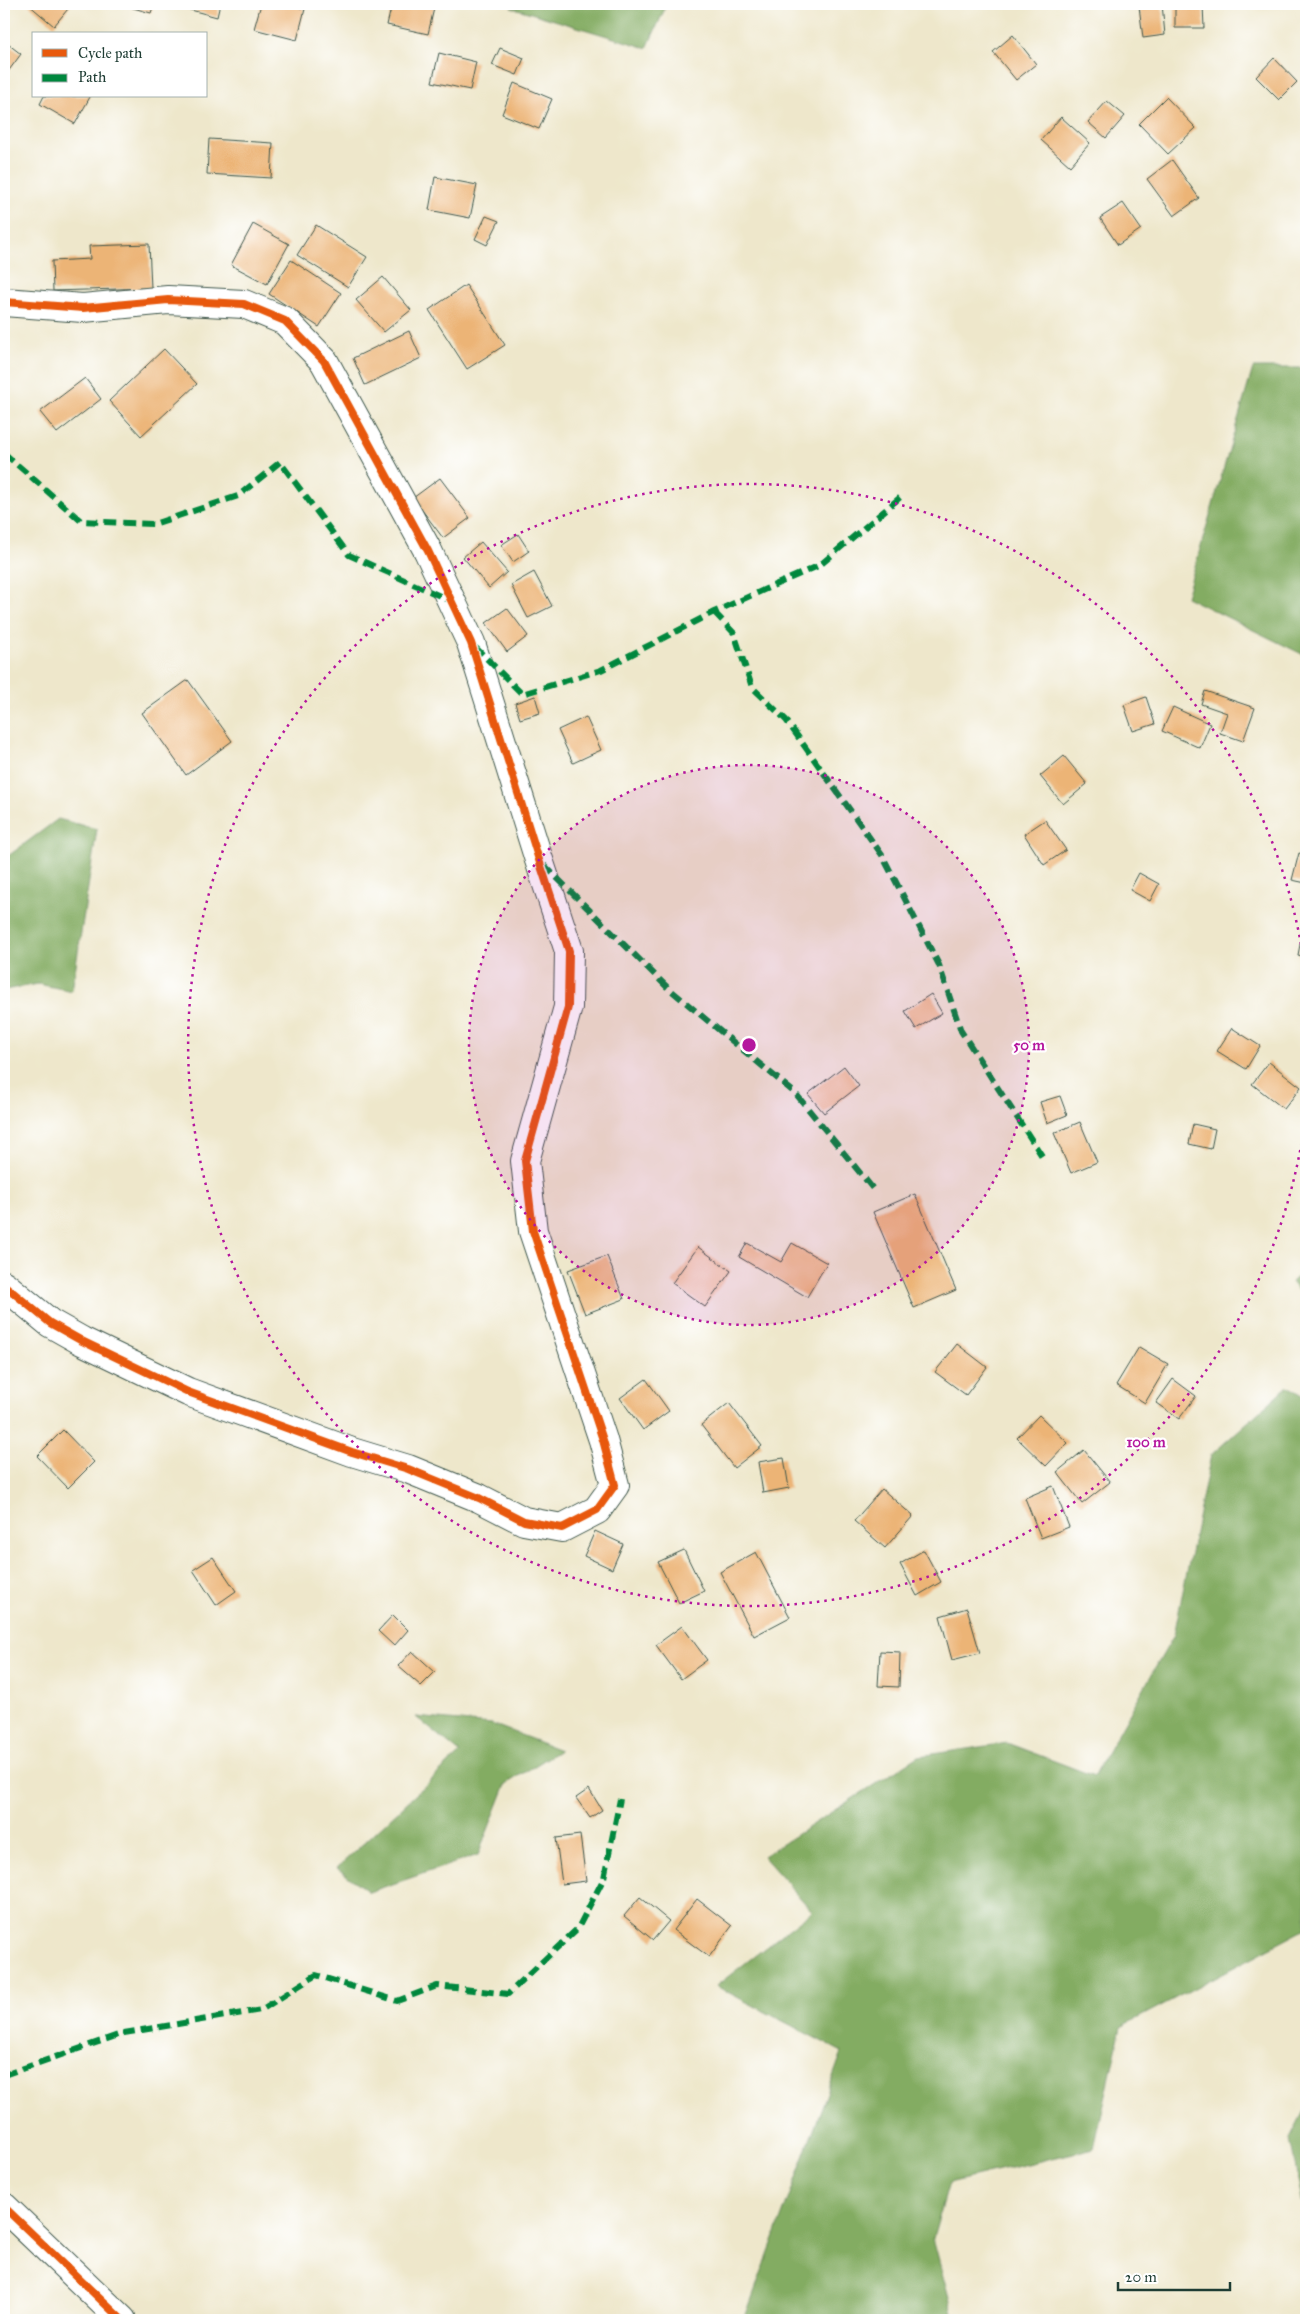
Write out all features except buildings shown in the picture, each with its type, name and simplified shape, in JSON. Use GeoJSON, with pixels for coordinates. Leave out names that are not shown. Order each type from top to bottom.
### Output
{"type":"FeatureCollection","features":[{"type":"Feature","properties":{"kind":"street"},"geometry":{"type":"LineString","coordinates":[[4,302],[83,308],[168,300],[244,304],[285,321],[324,361],[428,551],[471,643],[538,860],[569,951],[568,1007],[525,1160],[533,1231],[603,1440],[615,1485],[598,1510],[562,1528],[524,1521],[479,1498],[408,1469],[352,1452],[188,1392],[82,1341],[50,1323],[4,1285]]}},
{"type":"Feature","properties":{"kind":"street"},"geometry":{"type":"LineString","coordinates":[[4,2207],[122,2320]]}},
{"type":"Feature","properties":{"kind":"green space"},"geometry":{"type":"Polygon","coordinates":[[[511,4],[667,4],[647,48],[511,7],[511,4]]]}},
{"type":"Feature","properties":{"kind":"green space"},"geometry":{"type":"Polygon","coordinates":[[[1253,368],[1306,368],[1306,656],[1186,597],[1253,368]]]}},
{"type":"Feature","properties":{"kind":"green space"},"geometry":{"type":"Polygon","coordinates":[[[58,819],[97,829],[72,991],[38,984],[4,990],[4,859],[58,819]]]}},
{"type":"Feature","properties":{"kind":"green space"},"geometry":{"type":"Polygon","coordinates":[[[1306,1271],[1306,1300],[1291,1282],[1306,1271]]]}},
{"type":"Feature","properties":{"kind":"green space"},"geometry":{"type":"Polygon","coordinates":[[[1288,1386],[1306,1397],[1306,1929],[1121,2027],[1094,2148],[949,2183],[933,2238],[955,2320],[744,2320],[842,2052],[716,1986],[812,1911],[763,1856],[919,1756],[1007,1743],[1094,1776],[1174,1635],[1211,1455],[1288,1386]]]}},
{"type":"Feature","properties":{"kind":"green space"},"geometry":{"type":"Polygon","coordinates":[[[416,1717],[492,1724],[560,1750],[506,1784],[478,1855],[369,1892],[337,1868],[460,1753],[416,1717]]]}},
{"type":"Feature","properties":{"kind":"green space"},"geometry":{"type":"Polygon","coordinates":[[[1306,2107],[1306,2221],[1290,2138],[1306,2107]]]}},
{"type":"Feature","properties":{"kind":"marked path"},"geometry":{"type":"LineString","coordinates":[[4,453],[81,521],[154,524],[238,496],[280,462],[349,555],[451,601]]}},
{"type":"Feature","properties":{"kind":"marked path"},"geometry":{"type":"LineString","coordinates":[[474,646],[522,694],[601,670],[714,612],[820,565],[903,495]]}},
{"type":"Feature","properties":{"kind":"marked path"},"geometry":{"type":"LineString","coordinates":[[714,612],[734,633],[752,687],[786,720],[882,855],[939,965],[961,1031],[1042,1156]]}},
{"type":"Feature","properties":{"kind":"marked path"},"geometry":{"type":"LineString","coordinates":[[544,865],[667,987],[796,1094],[874,1190]]}},
{"type":"Feature","properties":{"kind":"marked path"},"geometry":{"type":"LineString","coordinates":[[4,2075],[124,2033],[261,2010],[316,1975],[397,2001],[437,1986],[508,1994],[578,1928],[604,1878],[620,1799]]}},
{"type":"Feature","properties":{"kind":"cycle path"},"geometry":{"type":"LineString","coordinates":[[4,302],[83,308],[168,300],[244,304],[285,321],[324,361],[428,551],[471,643],[569,951],[568,1007],[525,1161],[533,1231],[603,1440],[615,1485],[597,1510],[562,1528],[524,1521],[479,1498],[408,1469],[352,1452],[188,1392],[82,1341],[50,1323],[4,1285]]}},
{"type":"Feature","properties":{"kind":"cycle path"},"geometry":{"type":"LineString","coordinates":[[4,2207],[122,2320]]}}]}
